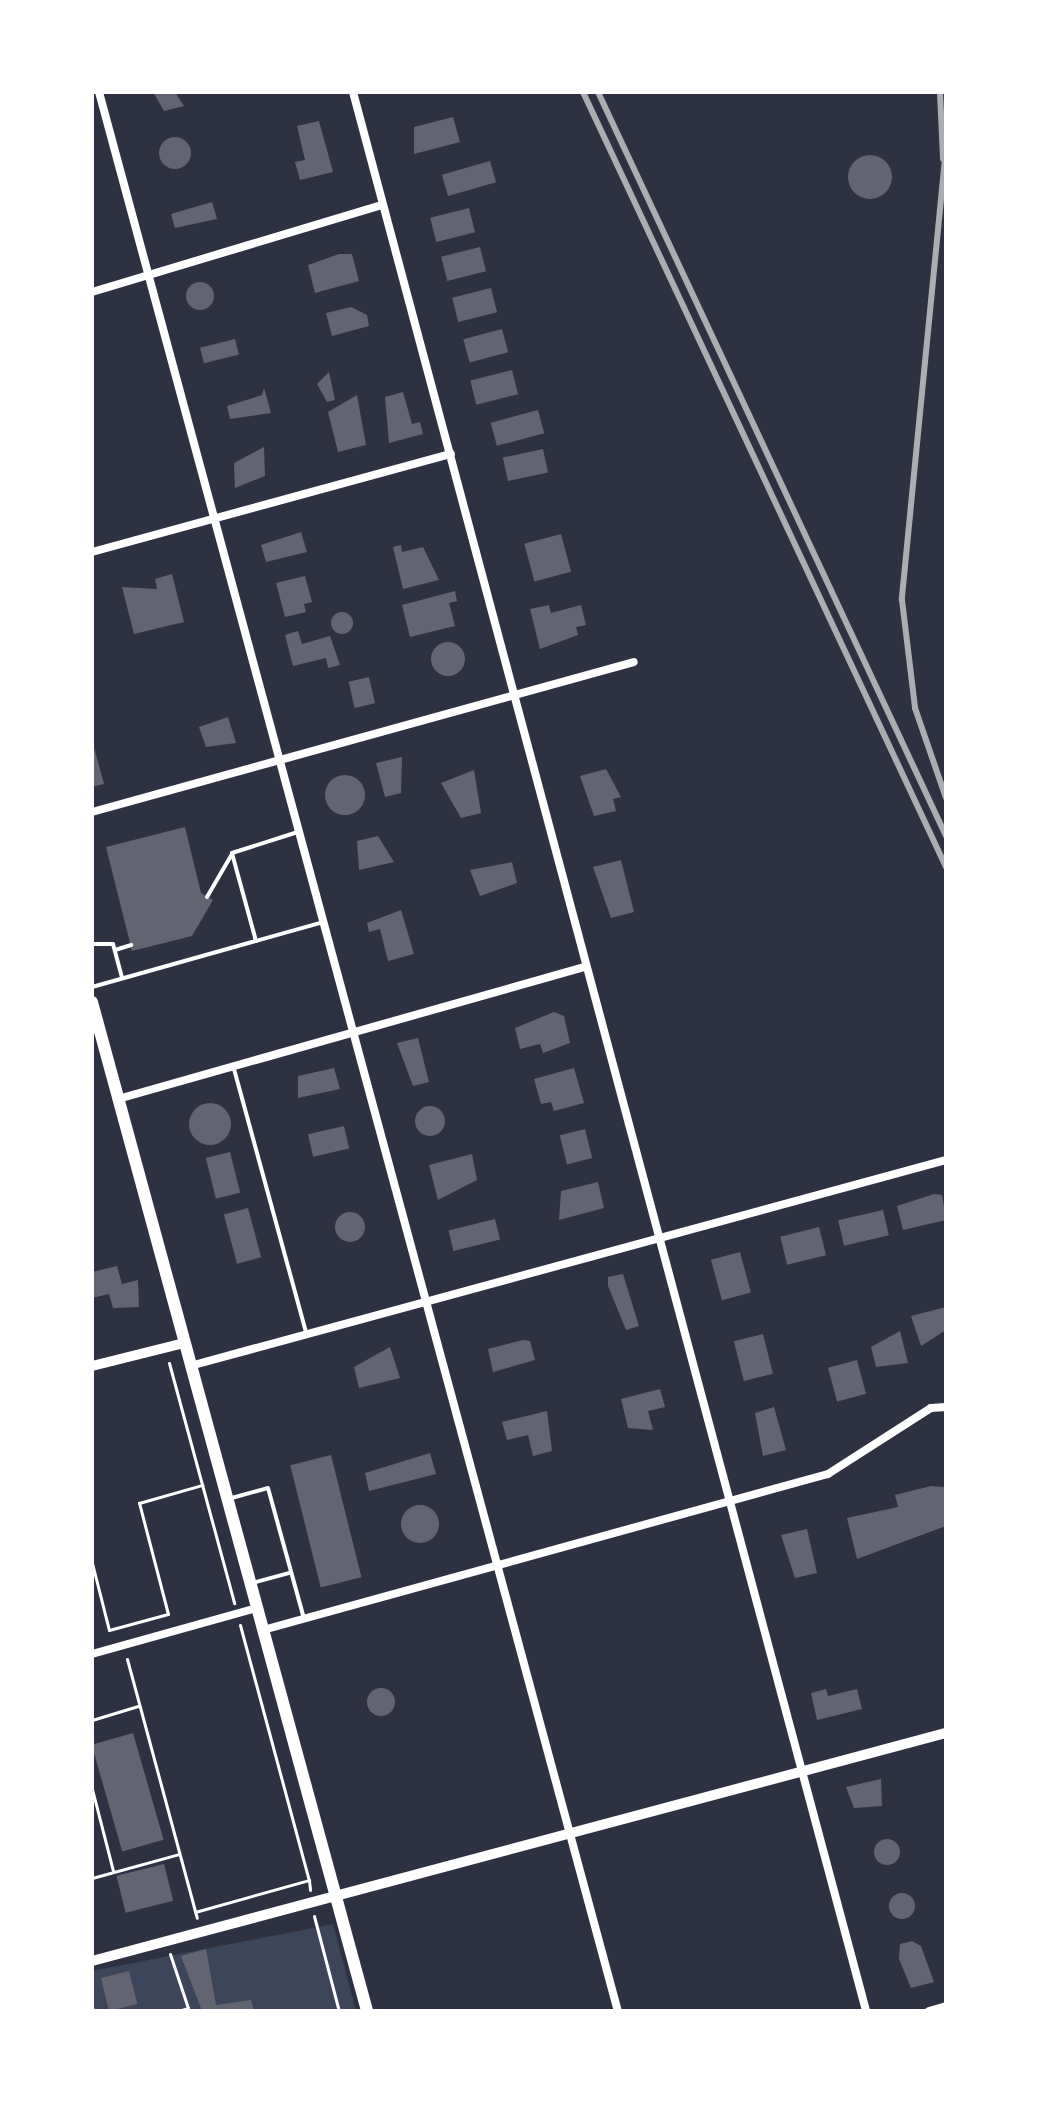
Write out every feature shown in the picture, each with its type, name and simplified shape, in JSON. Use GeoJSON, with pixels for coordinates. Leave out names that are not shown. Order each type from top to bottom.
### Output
{"type":"FeatureCollection","features":[{"type":"Feature","properties":{"kind":"main road"},"geometry":{"type":"LineString","coordinates":[[92,1002],[367,2011]]}},
{"type":"Feature","properties":{"kind":"street"},"geometry":{"type":"LineString","coordinates":[[99,92],[618,2011]]}},
{"type":"Feature","properties":{"kind":"street"},"geometry":{"type":"LineString","coordinates":[[353,92],[866,2011]]}},
{"type":"Feature","properties":{"kind":"street"},"geometry":{"type":"LineString","coordinates":[[92,292],[382,205]]}},
{"type":"Feature","properties":{"kind":"street"},"geometry":{"type":"LineString","coordinates":[[92,552],[451,454]]}},
{"type":"Feature","properties":{"kind":"street"},"geometry":{"type":"LineString","coordinates":[[92,812],[280,765],[634,662]]}},
{"type":"Feature","properties":{"kind":"street"},"geometry":{"type":"LineString","coordinates":[[118,1099],[586,967]]}},
{"type":"Feature","properties":{"kind":"street"},"geometry":{"type":"LineString","coordinates":[[190,1366],[659,1232],[946,1160]]}},
{"type":"Feature","properties":{"kind":"street"},"geometry":{"type":"LineString","coordinates":[[92,1366],[184,1343]]}},
{"type":"Feature","properties":{"kind":"street"},"geometry":{"type":"LineString","coordinates":[[263,1630],[828,1474],[931,1408],[946,1407]]}},
{"type":"Feature","properties":{"kind":"street"},"geometry":{"type":"LineString","coordinates":[[92,1654],[257,1608]]}},
{"type":"Feature","properties":{"kind":"street"},"geometry":{"type":"LineString","coordinates":[[92,1961],[568,1831],[946,1733]]}},
{"type":"Feature","properties":{"kind":"street"},"geometry":{"type":"LineString","coordinates":[[929,2011],[946,2006]]}},
{"type":"Feature","properties":{"kind":"lane"},"geometry":{"type":"LineString","coordinates":[[207,897],[232,853],[299,832]]}},
{"type":"Feature","properties":{"kind":"lane"},"geometry":{"type":"LineString","coordinates":[[232,853],[256,941]]}},
{"type":"Feature","properties":{"kind":"lane"},"geometry":{"type":"LineString","coordinates":[[92,987],[323,922]]}},
{"type":"Feature","properties":{"kind":"lane"},"geometry":{"type":"LineString","coordinates":[[92,944],[107,940],[115,950],[123,978]]}},
{"type":"Feature","properties":{"kind":"lane"},"geometry":{"type":"LineString","coordinates":[[115,950],[131,945]]}},
{"type":"Feature","properties":{"kind":"lane"},"geometry":{"type":"LineString","coordinates":[[234,1066],[306,1333]]}},
{"type":"Feature","properties":{"kind":"lane"},"geometry":{"type":"LineString","coordinates":[[227,1499],[268,1488],[304,1619]]}},
{"type":"Feature","properties":{"kind":"lane"},"geometry":{"type":"LineString","coordinates":[[250,1584],[291,1572]]}},
{"type":"Feature","properties":{"kind":"path"},"geometry":{"type":"LineString","coordinates":[[153,1363],[168,1359],[309,1880],[313,1915],[339,2011]]}},
{"type":"Feature","properties":{"kind":"path"},"geometry":{"type":"LineString","coordinates":[[92,1563],[109,1630],[168,1614],[139,1503],[202,1485]]}},
{"type":"Feature","properties":{"kind":"path"},"geometry":{"type":"LineString","coordinates":[[119,1627],[200,1931]]}},
{"type":"Feature","properties":{"kind":"path"},"geometry":{"type":"LineString","coordinates":[[92,1720],[140,1705]]}},
{"type":"Feature","properties":{"kind":"path"},"geometry":{"type":"LineString","coordinates":[[92,1789],[113,1872]]}},
{"type":"Feature","properties":{"kind":"path"},"geometry":{"type":"LineString","coordinates":[[92,1878],[179,1854]]}},
{"type":"Feature","properties":{"kind":"path"},"geometry":{"type":"LineString","coordinates":[[195,1912],[309,1880]]}},
{"type":"Feature","properties":{"kind":"path"},"geometry":{"type":"LineString","coordinates":[[300,1919],[313,1915]]}},
{"type":"Feature","properties":{"kind":"path"},"geometry":{"type":"LineString","coordinates":[[157,1958],[183,1951]]}},
{"type":"Feature","properties":{"kind":"path"},"geometry":{"type":"LineString","coordinates":[[172,1954],[188,2008],[178,2011]]}},
{"type":"Feature","properties":{"kind":"shaded area"},"geometry":{"type":"Polygon","coordinates":[[[333,1924],[356,2011],[92,2011],[92,1971],[333,1924]]]}},
{"type":"Feature","properties":{"kind":"building"},"geometry":{"type":"Polygon","coordinates":[[[153,92],[175,92],[184,106],[164,111],[153,92]]]}},
{"type":"Feature","properties":{"kind":"building"},"geometry":{"type":"Polygon","coordinates":[[[453,117],[460,142],[414,154],[414,127],[453,117]]]}},
{"type":"Feature","properties":{"kind":"building"},"geometry":{"type":"Polygon","coordinates":[[[319,121],[333,172],[300,180],[295,162],[305,160],[297,126],[319,121]]]}},
{"type":"Feature","properties":{"kind":"building"},"geometry":{"type":"Polygon","coordinates":[[[175,137],[186,142],[191,153],[186,164],[175,169],[164,164],[159,153],[164,142],[175,137]]]}},
{"type":"Feature","properties":{"kind":"building"},"geometry":{"type":"Polygon","coordinates":[[[870,155],[886,161],[892,177],[886,193],[870,199],[854,193],[848,177],[854,161],[870,155]]]}},
{"type":"Feature","properties":{"kind":"building"},"geometry":{"type":"Polygon","coordinates":[[[490,161],[496,182],[448,196],[442,175],[490,161]]]}},
{"type":"Feature","properties":{"kind":"building"},"geometry":{"type":"Polygon","coordinates":[[[212,202],[217,219],[175,228],[171,214],[212,202]]]}},
{"type":"Feature","properties":{"kind":"building"},"geometry":{"type":"Polygon","coordinates":[[[469,208],[475,232],[436,242],[430,218],[469,208]]]}},
{"type":"Feature","properties":{"kind":"building"},"geometry":{"type":"Polygon","coordinates":[[[480,247],[486,271],[447,281],[441,257],[480,247]]]}},
{"type":"Feature","properties":{"kind":"building"},"geometry":{"type":"Polygon","coordinates":[[[339,254],[352,254],[359,281],[315,293],[308,265],[339,254]]]}},
{"type":"Feature","properties":{"kind":"building"},"geometry":{"type":"Polygon","coordinates":[[[200,282],[210,286],[214,296],[210,306],[200,310],[190,306],[186,296],[190,286],[200,282]]]}},
{"type":"Feature","properties":{"kind":"building"},"geometry":{"type":"Polygon","coordinates":[[[491,288],[497,312],[458,322],[452,298],[491,288]]]}},
{"type":"Feature","properties":{"kind":"building"},"geometry":{"type":"Polygon","coordinates":[[[351,307],[367,315],[369,326],[332,336],[326,313],[351,307]]]}},
{"type":"Feature","properties":{"kind":"building"},"geometry":{"type":"Polygon","coordinates":[[[502,329],[508,352],[470,363],[463,339],[502,329]]]}},
{"type":"Feature","properties":{"kind":"building"},"geometry":{"type":"Polygon","coordinates":[[[235,339],[239,355],[204,363],[200,348],[235,339]]]}},
{"type":"Feature","properties":{"kind":"building"},"geometry":{"type":"Polygon","coordinates":[[[512,370],[518,394],[476,405],[470,380],[512,370]]]}},
{"type":"Feature","properties":{"kind":"building"},"geometry":{"type":"Polygon","coordinates":[[[329,372],[335,400],[327,402],[317,384],[329,372]]]}},
{"type":"Feature","properties":{"kind":"building"},"geometry":{"type":"Polygon","coordinates":[[[264,388],[271,413],[230,419],[227,406],[262,395],[264,388]]]}},
{"type":"Feature","properties":{"kind":"building"},"geometry":{"type":"Polygon","coordinates":[[[403,392],[412,424],[420,422],[423,434],[389,443],[385,397],[403,392]]]}},
{"type":"Feature","properties":{"kind":"building"},"geometry":{"type":"Polygon","coordinates":[[[357,395],[366,445],[338,452],[328,412],[357,395]]]}},
{"type":"Feature","properties":{"kind":"building"},"geometry":{"type":"Polygon","coordinates":[[[538,410],[544,433],[497,446],[491,423],[538,410]]]}},
{"type":"Feature","properties":{"kind":"building"},"geometry":{"type":"Polygon","coordinates":[[[264,447],[265,476],[235,488],[234,463],[264,447]]]}},
{"type":"Feature","properties":{"kind":"building"},"geometry":{"type":"Polygon","coordinates":[[[543,449],[548,472],[508,481],[503,458],[543,449]]]}},
{"type":"Feature","properties":{"kind":"building"},"geometry":{"type":"Polygon","coordinates":[[[301,532],[307,552],[266,562],[261,545],[301,532]]]}},
{"type":"Feature","properties":{"kind":"building"},"geometry":{"type":"Polygon","coordinates":[[[561,534],[571,572],[534,582],[524,544],[561,534]]]}},
{"type":"Feature","properties":{"kind":"building"},"geometry":{"type":"Polygon","coordinates":[[[401,545],[402,552],[423,547],[439,580],[403,589],[393,547],[401,545]]]}},
{"type":"Feature","properties":{"kind":"building"},"geometry":{"type":"Polygon","coordinates":[[[172,574],[184,622],[134,634],[122,587],[157,589],[155,579],[172,574]]]}},
{"type":"Feature","properties":{"kind":"building"},"geometry":{"type":"Polygon","coordinates":[[[305,576],[312,602],[304,604],[306,612],[285,617],[276,583],[305,576]]]}},
{"type":"Feature","properties":{"kind":"building"},"geometry":{"type":"Polygon","coordinates":[[[455,591],[457,601],[449,603],[455,626],[410,637],[402,605],[455,591]]]}},
{"type":"Feature","properties":{"kind":"building"},"geometry":{"type":"Polygon","coordinates":[[[549,605],[551,613],[581,605],[586,625],[576,627],[578,635],[540,649],[530,609],[549,605]]]}},
{"type":"Feature","properties":{"kind":"building"},"geometry":{"type":"Polygon","coordinates":[[[342,612],[350,615],[353,623],[350,631],[342,634],[334,631],[331,623],[334,615],[342,612]]]}},
{"type":"Feature","properties":{"kind":"building"},"geometry":{"type":"Polygon","coordinates":[[[298,631],[302,644],[330,636],[340,665],[328,668],[326,658],[293,666],[285,635],[298,631]]]}},
{"type":"Feature","properties":{"kind":"building"},"geometry":{"type":"Polygon","coordinates":[[[448,642],[460,647],[465,659],[460,671],[448,676],[436,671],[431,659],[436,647],[448,642]]]}},
{"type":"Feature","properties":{"kind":"building"},"geometry":{"type":"Polygon","coordinates":[[[369,677],[375,703],[355,708],[349,682],[369,677]]]}},
{"type":"Feature","properties":{"kind":"building"},"geometry":{"type":"Polygon","coordinates":[[[228,717],[236,743],[206,747],[199,727],[228,717]]]}},
{"type":"Feature","properties":{"kind":"building"},"geometry":{"type":"Polygon","coordinates":[[[92,740],[104,784],[92,787],[92,740]]]}},
{"type":"Feature","properties":{"kind":"building"},"geometry":{"type":"Polygon","coordinates":[[[402,757],[401,793],[385,797],[376,763],[402,757]]]}},
{"type":"Feature","properties":{"kind":"building"},"geometry":{"type":"Polygon","coordinates":[[[606,769],[621,797],[613,799],[616,811],[594,816],[580,776],[606,769]]]}},
{"type":"Feature","properties":{"kind":"building"},"geometry":{"type":"Polygon","coordinates":[[[474,770],[481,813],[461,818],[441,783],[474,770]]]}},
{"type":"Feature","properties":{"kind":"building"},"geometry":{"type":"Polygon","coordinates":[[[345,775],[359,781],[365,795],[359,809],[345,815],[331,809],[325,795],[331,781],[345,775]]]}},
{"type":"Feature","properties":{"kind":"building"},"geometry":{"type":"Polygon","coordinates":[[[185,827],[201,893],[213,900],[192,936],[132,951],[106,847],[185,827]]]}},
{"type":"Feature","properties":{"kind":"building"},"geometry":{"type":"Polygon","coordinates":[[[378,836],[394,862],[359,870],[357,841],[378,836]]]}},
{"type":"Feature","properties":{"kind":"building"},"geometry":{"type":"Polygon","coordinates":[[[621,860],[634,912],[611,918],[593,867],[621,860]]]}},
{"type":"Feature","properties":{"kind":"building"},"geometry":{"type":"Polygon","coordinates":[[[512,862],[517,883],[480,896],[470,870],[512,862]]]}},
{"type":"Feature","properties":{"kind":"building"},"geometry":{"type":"Polygon","coordinates":[[[401,910],[414,954],[388,961],[380,929],[369,932],[367,923],[401,910]]]}},
{"type":"Feature","properties":{"kind":"building"},"geometry":{"type":"Polygon","coordinates":[[[554,1012],[564,1016],[570,1043],[543,1053],[540,1044],[520,1049],[515,1028],[554,1012]]]}},
{"type":"Feature","properties":{"kind":"building"},"geometry":{"type":"Polygon","coordinates":[[[418,1038],[429,1082],[413,1086],[397,1043],[418,1038]]]}},
{"type":"Feature","properties":{"kind":"building"},"geometry":{"type":"Polygon","coordinates":[[[334,1068],[340,1089],[298,1098],[298,1076],[334,1068]]]}},
{"type":"Feature","properties":{"kind":"building"},"geometry":{"type":"Polygon","coordinates":[[[574,1068],[584,1103],[554,1111],[551,1102],[541,1104],[534,1079],[574,1068]]]}},
{"type":"Feature","properties":{"kind":"building"},"geometry":{"type":"Polygon","coordinates":[[[210,1103],[225,1109],[231,1124],[225,1139],[210,1145],[195,1139],[189,1124],[195,1109],[210,1103]]]}},
{"type":"Feature","properties":{"kind":"building"},"geometry":{"type":"Polygon","coordinates":[[[430,1106],[441,1110],[445,1121],[441,1132],[430,1136],[419,1132],[415,1121],[419,1110],[430,1106]]]}},
{"type":"Feature","properties":{"kind":"building"},"geometry":{"type":"Polygon","coordinates":[[[344,1126],[349,1148],[313,1157],[308,1134],[344,1126]]]}},
{"type":"Feature","properties":{"kind":"building"},"geometry":{"type":"Polygon","coordinates":[[[585,1129],[592,1158],[567,1164],[560,1135],[585,1129]]]}},
{"type":"Feature","properties":{"kind":"building"},"geometry":{"type":"Polygon","coordinates":[[[230,1152],[240,1193],[216,1199],[206,1158],[230,1152]]]}},
{"type":"Feature","properties":{"kind":"building"},"geometry":{"type":"Polygon","coordinates":[[[472,1154],[477,1180],[438,1200],[429,1165],[472,1154]]]}},
{"type":"Feature","properties":{"kind":"building"},"geometry":{"type":"Polygon","coordinates":[[[598,1182],[604,1208],[559,1220],[561,1191],[598,1182]]]}},
{"type":"Feature","properties":{"kind":"building"},"geometry":{"type":"Polygon","coordinates":[[[934,1194],[942,1195],[946,1220],[903,1230],[897,1206],[934,1194]]]}},
{"type":"Feature","properties":{"kind":"building"},"geometry":{"type":"Polygon","coordinates":[[[248,1208],[261,1257],[237,1264],[224,1214],[248,1208]]]}},
{"type":"Feature","properties":{"kind":"building"},"geometry":{"type":"Polygon","coordinates":[[[883,1210],[889,1235],[844,1246],[838,1220],[883,1210]]]}},
{"type":"Feature","properties":{"kind":"building"},"geometry":{"type":"Polygon","coordinates":[[[350,1212],[361,1216],[365,1227],[361,1238],[350,1242],[339,1238],[335,1227],[339,1216],[350,1212]]]}},
{"type":"Feature","properties":{"kind":"building"},"geometry":{"type":"Polygon","coordinates":[[[495,1219],[500,1239],[454,1251],[448,1231],[495,1219]]]}},
{"type":"Feature","properties":{"kind":"building"},"geometry":{"type":"Polygon","coordinates":[[[819,1227],[826,1255],[787,1265],[780,1237],[819,1227]]]}},
{"type":"Feature","properties":{"kind":"building"},"geometry":{"type":"Polygon","coordinates":[[[740,1252],[751,1293],[722,1300],[711,1260],[740,1252]]]}},
{"type":"Feature","properties":{"kind":"building"},"geometry":{"type":"Polygon","coordinates":[[[117,1266],[122,1284],[138,1280],[139,1307],[113,1308],[109,1294],[92,1298],[92,1272],[117,1266]]]}},
{"type":"Feature","properties":{"kind":"building"},"geometry":{"type":"Polygon","coordinates":[[[623,1274],[639,1326],[626,1330],[608,1286],[608,1277],[623,1274]]]}},
{"type":"Feature","properties":{"kind":"building"},"geometry":{"type":"Polygon","coordinates":[[[946,1307],[946,1330],[921,1346],[911,1316],[946,1307]]]}},
{"type":"Feature","properties":{"kind":"building"},"geometry":{"type":"Polygon","coordinates":[[[900,1331],[908,1363],[876,1367],[871,1347],[900,1331]]]}},
{"type":"Feature","properties":{"kind":"building"},"geometry":{"type":"Polygon","coordinates":[[[763,1334],[773,1374],[744,1381],[734,1341],[763,1334]]]}},
{"type":"Feature","properties":{"kind":"building"},"geometry":{"type":"Polygon","coordinates":[[[530,1341],[535,1360],[493,1372],[488,1349],[530,1341]]]}},
{"type":"Feature","properties":{"kind":"building"},"geometry":{"type":"Polygon","coordinates":[[[390,1347],[400,1378],[359,1388],[354,1367],[390,1347]]]}},
{"type":"Feature","properties":{"kind":"building"},"geometry":{"type":"Polygon","coordinates":[[[857,1360],[866,1394],[837,1402],[828,1368],[857,1360]]]}},
{"type":"Feature","properties":{"kind":"building"},"geometry":{"type":"Polygon","coordinates":[[[660,1389],[665,1407],[648,1411],[653,1430],[628,1428],[621,1399],[660,1389]]]}},
{"type":"Feature","properties":{"kind":"building"},"geometry":{"type":"Polygon","coordinates":[[[774,1407],[786,1450],[763,1456],[755,1413],[774,1407]]]}},
{"type":"Feature","properties":{"kind":"building"},"geometry":{"type":"Polygon","coordinates":[[[547,1411],[552,1451],[533,1456],[528,1435],[507,1440],[502,1422],[547,1411]]]}},
{"type":"Feature","properties":{"kind":"building"},"geometry":{"type":"Polygon","coordinates":[[[430,1453],[436,1474],[369,1491],[365,1473],[430,1453]]]}},
{"type":"Feature","properties":{"kind":"building"},"geometry":{"type":"Polygon","coordinates":[[[331,1455],[361,1577],[321,1587],[290,1465],[331,1455]]]}},
{"type":"Feature","properties":{"kind":"building"},"geometry":{"type":"Polygon","coordinates":[[[931,1486],[945,1487],[946,1526],[857,1559],[847,1518],[898,1507],[895,1495],[931,1486]]]}},
{"type":"Feature","properties":{"kind":"building"},"geometry":{"type":"Polygon","coordinates":[[[420,1505],[434,1510],[439,1524],[434,1538],[420,1543],[406,1538],[401,1524],[406,1510],[420,1505]]]}},
{"type":"Feature","properties":{"kind":"building"},"geometry":{"type":"Polygon","coordinates":[[[807,1529],[817,1573],[795,1578],[781,1535],[807,1529]]]}},
{"type":"Feature","properties":{"kind":"building"},"geometry":{"type":"Polygon","coordinates":[[[381,1688],[391,1692],[395,1702],[391,1712],[381,1716],[371,1712],[367,1702],[371,1692],[381,1688]]]}},
{"type":"Feature","properties":{"kind":"building"},"geometry":{"type":"Polygon","coordinates":[[[826,1689],[828,1696],[857,1689],[862,1709],[817,1720],[811,1693],[826,1689]]]}},
{"type":"Feature","properties":{"kind":"building"},"geometry":{"type":"Polygon","coordinates":[[[133,1733],[164,1840],[122,1852],[92,1745],[133,1733]]]}},
{"type":"Feature","properties":{"kind":"building"},"geometry":{"type":"Polygon","coordinates":[[[881,1779],[882,1806],[854,1808],[846,1787],[881,1779]]]}},
{"type":"Feature","properties":{"kind":"building"},"geometry":{"type":"Polygon","coordinates":[[[887,1839],[896,1843],[900,1852],[896,1861],[887,1865],[878,1861],[874,1852],[878,1843],[887,1839]]]}},
{"type":"Feature","properties":{"kind":"building"},"geometry":{"type":"Polygon","coordinates":[[[164,1864],[173,1901],[126,1913],[116,1876],[164,1864]]]}},
{"type":"Feature","properties":{"kind":"building"},"geometry":{"type":"Polygon","coordinates":[[[902,1893],[911,1897],[915,1906],[911,1915],[902,1919],[893,1915],[889,1906],[893,1897],[902,1893]]]}},
{"type":"Feature","properties":{"kind":"building"},"geometry":{"type":"Polygon","coordinates":[[[912,1941],[921,1946],[934,1982],[911,1988],[899,1959],[900,1944],[912,1941]]]}},
{"type":"Feature","properties":{"kind":"building"},"geometry":{"type":"Polygon","coordinates":[[[206,1949],[216,2005],[251,2000],[254,2011],[202,2011],[181,1956],[206,1949]]]}},
{"type":"Feature","properties":{"kind":"building"},"geometry":{"type":"Polygon","coordinates":[[[129,1971],[137,2004],[109,2011],[101,1978],[129,1971]]]}},
{"type":"Feature","properties":{"kind":"railway"},"geometry":{"type":"LineString","coordinates":[[583,92],[946,867]]}},
{"type":"Feature","properties":{"kind":"railway"},"geometry":{"type":"LineString","coordinates":[[598,92],[946,836]]}},
{"type":"Feature","properties":{"kind":"railway"},"geometry":{"type":"LineString","coordinates":[[940,92],[943,159]]}},
{"type":"Feature","properties":{"kind":"railway"},"geometry":{"type":"LineString","coordinates":[[946,148],[902,600],[915,708],[946,798]]}}]}
